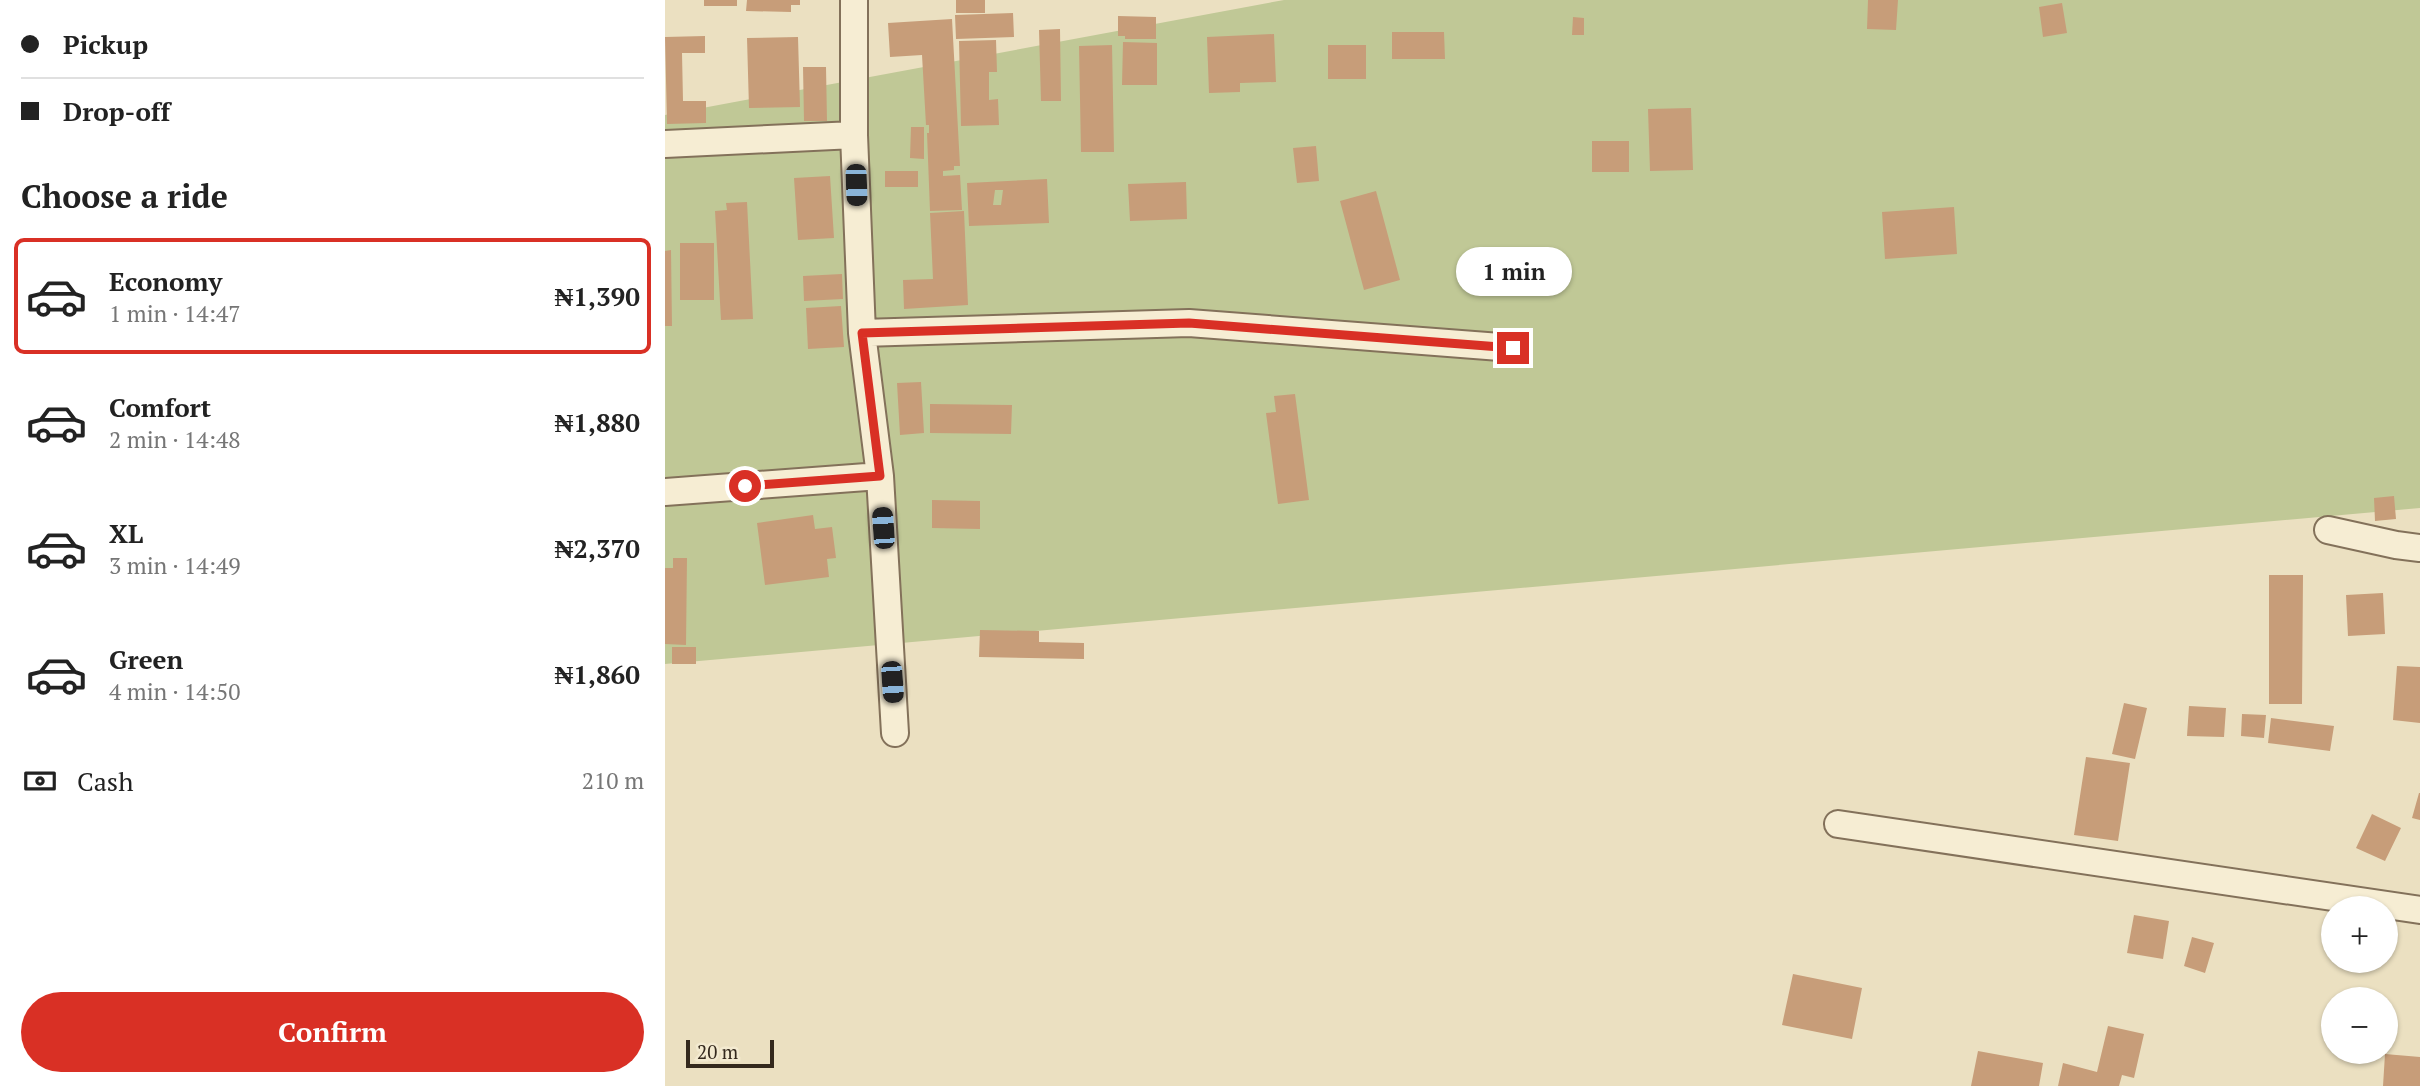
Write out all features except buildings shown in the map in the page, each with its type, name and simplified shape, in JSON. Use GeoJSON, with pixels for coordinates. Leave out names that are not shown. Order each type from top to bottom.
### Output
{"type":"FeatureCollection","features":[{"type":"Feature","properties":{"kind":"street"},"geometry":{"type":"LineString","coordinates":[[853,0],[853,135],[862,333],[880,476],[895,733]]}},
{"type":"Feature","properties":{"kind":"street"},"geometry":{"type":"LineString","coordinates":[[665,144],[853,135]]}},
{"type":"Feature","properties":{"kind":"street"},"geometry":{"type":"LineString","coordinates":[[862,333],[1189,323],[1513,348]]}},
{"type":"Feature","properties":{"kind":"street"},"geometry":{"type":"LineString","coordinates":[[665,492],[880,476]]}},
{"type":"Feature","properties":{"kind":"street"},"geometry":{"type":"LineString","coordinates":[[2328,530],[2420,548]]}},
{"type":"Feature","properties":{"kind":"street"},"geometry":{"type":"LineString","coordinates":[[1837,824],[2420,910]]}},
{"type":"Feature","properties":{"kind":"green space"},"geometry":{"type":"Polygon","coordinates":[[[1284,0],[2420,0],[2420,508],[665,664],[665,115],[1284,0]]]}},
{"type":"Feature","properties":{"kind":"route"},"geometry":{"type":"LineString","coordinates":[[745,486],[880,476],[862,333],[1189,323],[1513,348]]}}]}
